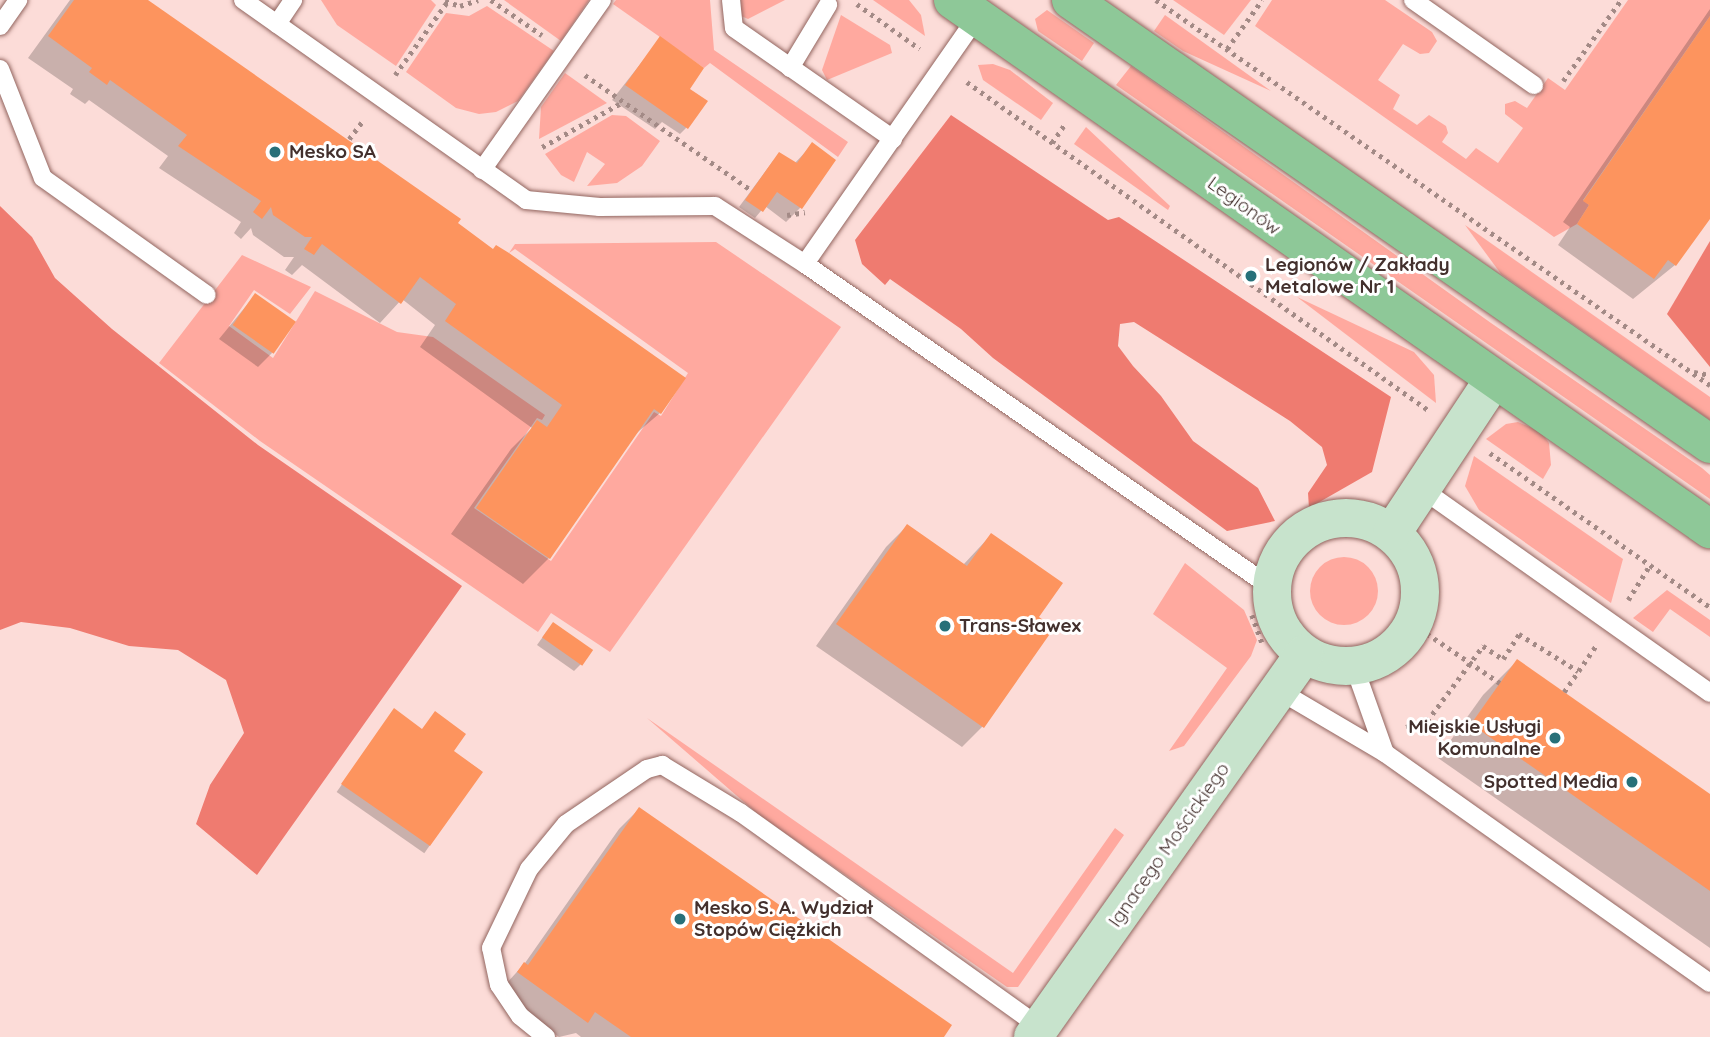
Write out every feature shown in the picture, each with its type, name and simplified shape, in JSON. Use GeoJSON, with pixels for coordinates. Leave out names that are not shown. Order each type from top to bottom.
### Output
{"type":"FeatureCollection","features":[{"type":"Feature","properties":{"kind":"main road"},"geometry":{"type":"LineString","coordinates":[[1071,0],[1710,444]]}},
{"type":"Feature","properties":{"kind":"main road","name":"Legionów"},"geometry":{"type":"LineString","coordinates":[[965,8],[1710,529]]}},
{"type":"Feature","properties":{"kind":"street"},"geometry":{"type":"LineString","coordinates":[[1392,533],[1494,379]]}},
{"type":"Feature","properties":{"kind":"street"},"geometry":{"type":"LineString","coordinates":[[1338,518],[1366,521],[1392,533],[1417,569],[1421,591],[1413,624],[1394,649],[1354,666],[1328,664],[1304,654],[1279,625],[1272,588],[1277,565],[1289,544],[1311,527],[1338,518]]}},
{"type":"Feature","properties":{"kind":"street","name":"Ignacego Mościckiego"},"geometry":{"type":"LineString","coordinates":[[1037,1032],[1304,654]]}},
{"type":"Feature","properties":{"kind":"lane"},"geometry":{"type":"LineString","coordinates":[[0,26],[18,0]]}},
{"type":"Feature","properties":{"kind":"lane"},"geometry":{"type":"LineString","coordinates":[[243,0],[482,170],[535,202],[600,207],[715,206],[806,264],[1272,588]]}},
{"type":"Feature","properties":{"kind":"lane"},"geometry":{"type":"LineString","coordinates":[[277,24],[293,0]]}},
{"type":"Feature","properties":{"kind":"lane"},"geometry":{"type":"LineString","coordinates":[[482,170],[602,0]]}},
{"type":"Feature","properties":{"kind":"lane"},"geometry":{"type":"LineString","coordinates":[[732,0],[734,28],[892,139]]}},
{"type":"Feature","properties":{"kind":"lane"},"geometry":{"type":"LineString","coordinates":[[1413,0],[1534,85]]}},
{"type":"Feature","properties":{"kind":"lane"},"geometry":{"type":"LineString","coordinates":[[790,68],[828,5]]}},
{"type":"Feature","properties":{"kind":"lane"},"geometry":{"type":"LineString","coordinates":[[806,264],[892,139],[965,8]]}},
{"type":"Feature","properties":{"kind":"lane"},"geometry":{"type":"LineString","coordinates":[[0,69],[43,178],[207,295]]}},
{"type":"Feature","properties":{"kind":"lane"},"geometry":{"type":"LineString","coordinates":[[1422,489],[1710,693]]}},
{"type":"Feature","properties":{"kind":"lane"},"geometry":{"type":"LineString","coordinates":[[1354,666],[1385,753]]}},
{"type":"Feature","properties":{"kind":"lane"},"geometry":{"type":"LineString","coordinates":[[1278,691],[1385,753],[1710,983]]}},
{"type":"Feature","properties":{"kind":"lane"},"geometry":{"type":"LineString","coordinates":[[546,1037],[520,1016],[499,985],[491,948],[529,869],[566,824],[647,769],[662,765],[741,813],[1037,1032]]}},
{"type":"Feature","properties":{"kind":"path"},"geometry":{"type":"LineString","coordinates":[[445,0],[460,6],[478,0]]}},
{"type":"Feature","properties":{"kind":"path"},"geometry":{"type":"LineString","coordinates":[[491,0],[624,102],[751,190]]}},
{"type":"Feature","properties":{"kind":"path"},"geometry":{"type":"LineString","coordinates":[[850,0],[920,49]]}},
{"type":"Feature","properties":{"kind":"path"},"geometry":{"type":"LineString","coordinates":[[1156,0],[1710,385]]}},
{"type":"Feature","properties":{"kind":"path"},"geometry":{"type":"LineString","coordinates":[[1227,49],[1262,0]]}},
{"type":"Feature","properties":{"kind":"path"},"geometry":{"type":"LineString","coordinates":[[1554,74],[1564,81],[1621,0]]}},
{"type":"Feature","properties":{"kind":"path"},"geometry":{"type":"LineString","coordinates":[[964,80],[1432,412]]}},
{"type":"Feature","properties":{"kind":"path"},"geometry":{"type":"LineString","coordinates":[[542,147],[624,102]]}},
{"type":"Feature","properties":{"kind":"path"},"geometry":{"type":"LineString","coordinates":[[1052,143],[1071,115]]}},
{"type":"Feature","properties":{"kind":"path"},"geometry":{"type":"LineString","coordinates":[[779,210],[789,216],[804,213],[811,203]]}},
{"type":"Feature","properties":{"kind":"path"},"geometry":{"type":"LineString","coordinates":[[1691,372],[1710,375]]}},
{"type":"Feature","properties":{"kind":"path"},"geometry":{"type":"LineString","coordinates":[[1481,447],[1710,607]]}},
{"type":"Feature","properties":{"kind":"path"},"geometry":{"type":"LineString","coordinates":[[1564,692],[1612,625],[1650,565]]}},
{"type":"Feature","properties":{"kind":"path"},"geometry":{"type":"LineString","coordinates":[[1413,624],[1500,683]]}},
{"type":"Feature","properties":{"kind":"path"},"geometry":{"type":"LineString","coordinates":[[1379,735],[1427,721],[1483,646],[1503,659],[1520,634],[1578,671]]}},
{"type":"Feature","properties":{"kind":"shaded area"},"geometry":{"type":"Polygon","coordinates":[[[321,0],[431,0],[436,5],[396,66],[337,25],[321,0]]]}},
{"type":"Feature","properties":{"kind":"shaded area"},"geometry":{"type":"Polygon","coordinates":[[[504,0],[589,0],[561,41],[504,0]]]}},
{"type":"Feature","properties":{"kind":"shaded area"},"geometry":{"type":"Polygon","coordinates":[[[616,0],[710,0],[714,50],[848,142],[838,157],[710,63],[704,68],[613,4],[616,0]]]}},
{"type":"Feature","properties":{"kind":"shaded area"},"geometry":{"type":"Polygon","coordinates":[[[741,0],[785,0],[748,19],[741,16],[741,0]]]}},
{"type":"Feature","properties":{"kind":"shaded area"},"geometry":{"type":"Polygon","coordinates":[[[873,0],[909,0],[921,15],[925,36],[873,0]]]}},
{"type":"Feature","properties":{"kind":"shaded area"},"geometry":{"type":"Polygon","coordinates":[[[1173,0],[1251,0],[1224,35],[1173,0]]]}},
{"type":"Feature","properties":{"kind":"shaded area"},"geometry":{"type":"Polygon","coordinates":[[[1272,0],[1385,0],[1432,32],[1437,41],[1429,53],[1420,54],[1403,44],[1378,80],[1400,95],[1393,109],[1417,125],[1429,115],[1446,126],[1448,133],[1442,142],[1466,159],[1476,148],[1498,163],[1523,128],[1505,114],[1505,104],[1515,101],[1527,108],[1548,78],[1565,90],[1628,0],[1710,0],[1710,16],[1583,200],[1589,205],[1577,224],[1554,237],[1255,26],[1272,0]]]}},
{"type":"Feature","properties":{"kind":"shaded area"},"geometry":{"type":"Polygon","coordinates":[[[487,6],[554,51],[518,101],[496,112],[479,114],[456,108],[406,72],[446,13],[469,16],[487,6]]]}},
{"type":"Feature","properties":{"kind":"shaded area"},"geometry":{"type":"Polygon","coordinates":[[[1047,10],[1094,43],[1082,61],[1038,31],[1035,19],[1047,10]]]}},
{"type":"Feature","properties":{"kind":"shaded area"},"geometry":{"type":"Polygon","coordinates":[[[841,15],[890,45],[892,53],[827,80],[822,70],[841,15]]]}},
{"type":"Feature","properties":{"kind":"shaded area"},"geometry":{"type":"Polygon","coordinates":[[[1165,15],[1271,91],[1183,51],[1154,31],[1165,15]]]}},
{"type":"Feature","properties":{"kind":"shaded area"},"geometry":{"type":"Polygon","coordinates":[[[993,64],[1010,70],[1053,103],[1041,120],[983,80],[978,65],[993,64]]]}},
{"type":"Feature","properties":{"kind":"shaded area"},"geometry":{"type":"Polygon","coordinates":[[[1131,66],[1491,323],[1702,468],[1710,475],[1710,499],[1116,85],[1131,66]]]}},
{"type":"Feature","properties":{"kind":"shaded area"},"geometry":{"type":"Polygon","coordinates":[[[565,73],[607,103],[539,139],[541,107],[565,73]]]}},
{"type":"Feature","properties":{"kind":"shaded area"},"geometry":{"type":"Polygon","coordinates":[[[612,115],[626,116],[660,141],[642,166],[617,183],[587,186],[605,164],[587,152],[574,182],[561,175],[545,154],[612,115]]]}},
{"type":"Feature","properties":{"kind":"shaded area"},"geometry":{"type":"Polygon","coordinates":[[[951,115],[1108,220],[1119,217],[1391,397],[1372,472],[1309,508],[1308,493],[1327,465],[1322,447],[1290,421],[1134,322],[1120,324],[1118,346],[1133,366],[1161,396],[1193,441],[1258,488],[1275,521],[1227,531],[993,358],[961,329],[890,279],[885,285],[862,264],[855,240],[951,115]]]}},
{"type":"Feature","properties":{"kind":"shaded area"},"geometry":{"type":"Polygon","coordinates":[[[1086,127],[1170,206],[1168,210],[1074,144],[1086,127]]]}},
{"type":"Feature","properties":{"kind":"shaded area"},"geometry":{"type":"Polygon","coordinates":[[[0,206],[32,237],[55,278],[112,329],[258,445],[462,586],[257,875],[196,824],[210,785],[244,733],[226,680],[178,650],[129,646],[70,628],[21,622],[0,630],[0,206]]]}},
{"type":"Feature","properties":{"kind":"shaded area"},"geometry":{"type":"Polygon","coordinates":[[[1465,225],[1710,397],[1710,420],[1501,274],[1465,225]]]}},
{"type":"Feature","properties":{"kind":"shaded area"},"geometry":{"type":"Polygon","coordinates":[[[1710,241],[1710,367],[1667,314],[1710,241]]]}},
{"type":"Feature","properties":{"kind":"shaded area"},"geometry":{"type":"Polygon","coordinates":[[[716,242],[841,327],[610,652],[551,613],[538,632],[260,441],[159,363],[242,255],[311,287],[290,314],[254,290],[229,326],[273,358],[315,291],[397,332],[433,337],[545,415],[542,420],[537,418],[474,508],[551,561],[654,412],[661,416],[688,373],[515,249],[509,253],[515,244],[716,242]]]}},
{"type":"Feature","properties":{"kind":"shaded area"},"geometry":{"type":"Polygon","coordinates":[[[1297,297],[1414,352],[1434,375],[1436,403],[1297,297]]]}},
{"type":"Feature","properties":{"kind":"shaded area"},"geometry":{"type":"Polygon","coordinates":[[[1518,422],[1541,432],[1549,443],[1551,465],[1543,479],[1486,439],[1506,424],[1518,422]]]}},
{"type":"Feature","properties":{"kind":"shaded area"},"geometry":{"type":"Polygon","coordinates":[[[1474,456],[1623,559],[1611,603],[1479,510],[1465,486],[1474,456]]]}},
{"type":"Feature","properties":{"kind":"shaded area"},"geometry":{"type":"Polygon","coordinates":[[[1351,557],[1372,572],[1378,584],[1376,604],[1368,615],[1351,625],[1337,625],[1320,615],[1312,604],[1310,584],[1320,567],[1331,559],[1351,557]]]}},
{"type":"Feature","properties":{"kind":"shaded area"},"geometry":{"type":"Polygon","coordinates":[[[1185,563],[1244,610],[1257,640],[1251,656],[1184,746],[1169,751],[1227,668],[1153,614],[1185,563]]]}},
{"type":"Feature","properties":{"kind":"shaded area"},"geometry":{"type":"Polygon","coordinates":[[[1667,590],[1710,620],[1710,637],[1670,609],[1653,632],[1633,618],[1667,590]]]}},
{"type":"Feature","properties":{"kind":"shaded area"},"geometry":{"type":"Polygon","coordinates":[[[647,718],[1013,973],[1115,828],[1124,835],[1018,987],[1007,987],[759,815],[647,718]]]}},
{"type":"Feature","properties":{"kind":"building"},"geometry":{"type":"Polygon","coordinates":[[[74,0],[148,0],[461,219],[458,223],[493,249],[496,245],[509,253],[686,378],[661,414],[654,409],[550,559],[476,508],[537,420],[547,427],[562,405],[445,321],[456,304],[420,277],[401,304],[322,244],[314,255],[304,249],[312,237],[305,237],[273,215],[271,207],[262,219],[253,212],[261,201],[178,146],[187,135],[110,80],[107,85],[89,72],[92,68],[48,36],[74,0]]]}},
{"type":"Feature","properties":{"kind":"building"},"geometry":{"type":"Polygon","coordinates":[[[1710,16],[1710,219],[1676,266],[1668,260],[1654,279],[1577,224],[1589,205],[1583,201],[1710,16]]]}},
{"type":"Feature","properties":{"kind":"building"},"geometry":{"type":"Polygon","coordinates":[[[660,36],[704,68],[690,89],[708,101],[688,129],[625,85],[660,36]]]}},
{"type":"Feature","properties":{"kind":"building"},"geometry":{"type":"Polygon","coordinates":[[[812,142],[836,160],[802,209],[777,192],[763,212],[745,200],[779,152],[797,163],[812,142]]]}},
{"type":"Feature","properties":{"kind":"building"},"geometry":{"type":"Polygon","coordinates":[[[255,293],[296,322],[274,354],[233,325],[255,293]]]}},
{"type":"Feature","properties":{"kind":"building","name":"Trans-Sławex"},"geometry":{"type":"Polygon","coordinates":[[[907,524],[967,566],[991,533],[1063,583],[1039,617],[1054,628],[984,728],[836,624],[907,524]]]}},
{"type":"Feature","properties":{"kind":"building"},"geometry":{"type":"Polygon","coordinates":[[[553,622],[593,650],[582,666],[542,638],[553,622]]]}},
{"type":"Feature","properties":{"kind":"building"},"geometry":{"type":"Polygon","coordinates":[[[1517,659],[1710,794],[1710,891],[1471,724],[1517,659]]]}},
{"type":"Feature","properties":{"kind":"building"},"geometry":{"type":"Polygon","coordinates":[[[394,708],[422,729],[435,711],[466,734],[454,751],[483,772],[430,846],[341,784],[394,708]]]}},
{"type":"Feature","properties":{"kind":"building","name":"Mesko S. A. Wydział Stopów Ciężkich"},"geometry":{"type":"Polygon","coordinates":[[[639,807],[952,1025],[944,1037],[631,1037],[595,1012],[588,1023],[517,972],[524,962],[528,965],[639,807]]]}},
{"type":"Feature","properties":{"kind":"place","name":"Mesko SA"},"geometry":{"type":"Point","coordinates":[275,152]}},
{"type":"Feature","properties":{"kind":"place","name":"Legionów / Zakłady Metalowe Nr 1"},"geometry":{"type":"Point","coordinates":[1251,276]}},
{"type":"Feature","properties":{"kind":"place","name":"Trans-Sławex"},"geometry":{"type":"Point","coordinates":[945,626]}},
{"type":"Feature","properties":{"kind":"place","name":"Miejskie Usługi Komunalne"},"geometry":{"type":"Point","coordinates":[1555,738]}},
{"type":"Feature","properties":{"kind":"place","name":"Spotted Media"},"geometry":{"type":"Point","coordinates":[1632,782]}},
{"type":"Feature","properties":{"kind":"place","name":"Mesko S. A. Wydział Stopów Ciężkich"},"geometry":{"type":"Point","coordinates":[680,919]}}]}
